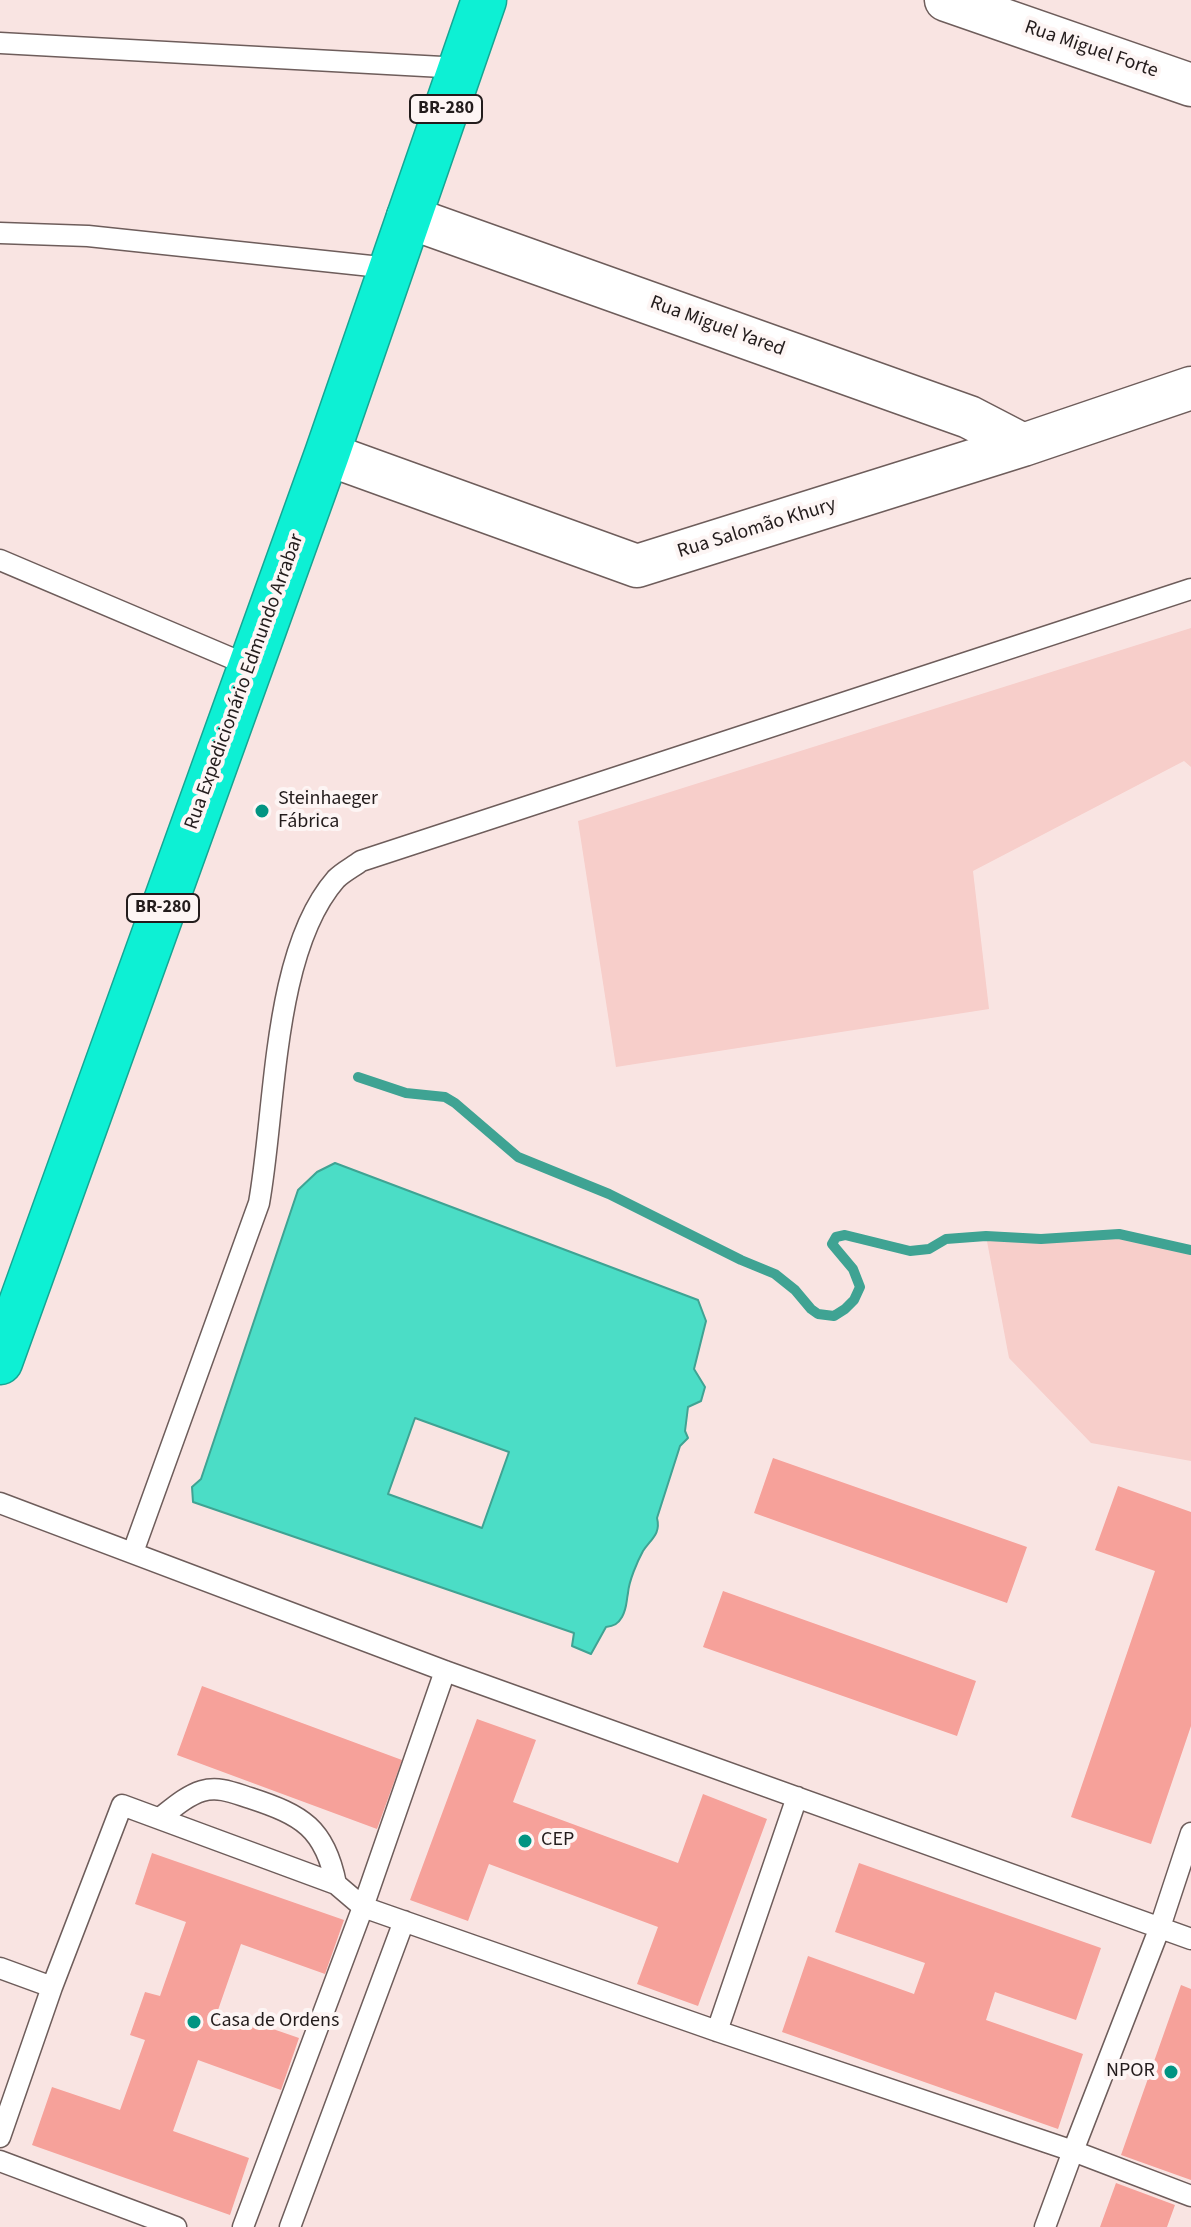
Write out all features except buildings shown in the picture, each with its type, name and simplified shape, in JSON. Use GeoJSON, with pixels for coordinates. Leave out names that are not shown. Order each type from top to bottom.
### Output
{"type":"FeatureCollection","features":[{"type":"Feature","properties":{"kind":"highway","name":"Rua Expedicionário Edmundo Arrabar"},"geometry":{"type":"LineString","coordinates":[[0,1362],[327,454],[484,0]]}},
{"type":"Feature","properties":{"kind":"street","name":"Rua Miguel Forte"},"geometry":{"type":"LineString","coordinates":[[946,0],[1191,85]]}},
{"type":"Feature","properties":{"kind":"street","name":"Rua Miguel Yared"},"geometry":{"type":"LineString","coordinates":[[408,217],[969,417],[1023,445]]}},
{"type":"Feature","properties":{"kind":"street","name":"Rua Salomão Khury"},"geometry":{"type":"LineString","coordinates":[[327,454],[637,566],[1023,445],[1191,388]]}},
{"type":"Feature","properties":{"kind":"lane"},"geometry":{"type":"LineString","coordinates":[[0,43],[461,68]]}},
{"type":"Feature","properties":{"kind":"lane"},"geometry":{"type":"LineString","coordinates":[[0,233],[88,236],[390,268]]}},
{"type":"Feature","properties":{"kind":"lane"},"geometry":{"type":"LineString","coordinates":[[0,560],[250,666]]}},
{"type":"Feature","properties":{"kind":"lane"},"geometry":{"type":"LineString","coordinates":[[133,1552],[259,1203],[283,1014],[295,964],[316,911],[338,877],[361,861],[1191,589]]}},
{"type":"Feature","properties":{"kind":"lane"},"geometry":{"type":"LineString","coordinates":[[0,1503],[445,1671],[1191,1939]]}},
{"type":"Feature","properties":{"kind":"lane"},"geometry":{"type":"LineString","coordinates":[[243,2227],[363,1907],[445,1671]]}},
{"type":"Feature","properties":{"kind":"lane"},"geometry":{"type":"LineString","coordinates":[[160,1818],[201,1791],[221,1789],[289,1810],[310,1828],[331,1857],[336,1884]]}},
{"type":"Feature","properties":{"kind":"lane"},"geometry":{"type":"LineString","coordinates":[[717,2031],[797,1797]]}},
{"type":"Feature","properties":{"kind":"lane"},"geometry":{"type":"LineString","coordinates":[[0,2137],[52,1987],[122,1805],[336,1884],[363,1907],[1073,2151],[1191,2196]]}},
{"type":"Feature","properties":{"kind":"lane"},"geometry":{"type":"LineString","coordinates":[[1045,2227],[1160,1927],[1191,1833]]}},
{"type":"Feature","properties":{"kind":"lane"},"geometry":{"type":"LineString","coordinates":[[290,2227],[404,1921]]}},
{"type":"Feature","properties":{"kind":"lane"},"geometry":{"type":"LineString","coordinates":[[0,1968],[52,1987]]}},
{"type":"Feature","properties":{"kind":"lane"},"geometry":{"type":"LineString","coordinates":[[0,2161],[176,2227]]}},
{"type":"Feature","properties":{"kind":"shaded area"},"geometry":{"type":"Polygon","coordinates":[[[1191,628],[1191,767],[1184,761],[973,871],[989,1009],[616,1067],[578,821],[1191,628]]]}},
{"type":"Feature","properties":{"kind":"shaded area"},"geometry":{"type":"Polygon","coordinates":[[[335,1163],[698,1300],[706,1321],[694,1369],[705,1387],[701,1401],[688,1407],[685,1431],[688,1438],[680,1446],[657,1518],[656,1532],[643,1551],[630,1583],[624,1614],[617,1623],[606,1627],[591,1654],[572,1646],[574,1633],[193,1502],[192,1487],[201,1479],[298,1190],[317,1172],[335,1163]],[[415,1418],[388,1494],[482,1528],[509,1452],[415,1418]]]}},
{"type":"Feature","properties":{"kind":"shaded area"},"geometry":{"type":"Polygon","coordinates":[[[1119,1234],[1191,1250],[1191,1461],[1091,1443],[1009,1358],[986,1236],[1041,1239],[1119,1234]]]}},
{"type":"Feature","properties":{"kind":"waterway"},"geometry":{"type":"LineString","coordinates":[[358,1077],[406,1093],[445,1097],[518,1157],[609,1194],[775,1274],[818,1314],[834,1316],[845,1309],[860,1287],[853,1269],[832,1244],[836,1237],[845,1235],[910,1251],[929,1249],[946,1239],[986,1236],[1041,1239],[1119,1234],[1191,1250]]}},
{"type":"Feature","properties":{"kind":"place","name":"Steinhaeger Fábrica"},"geometry":{"type":"Point","coordinates":[262,811]}},
{"type":"Feature","properties":{"kind":"place","name":"CEP"},"geometry":{"type":"Point","coordinates":[525,1841]}},
{"type":"Feature","properties":{"kind":"place","name":"Casa de Ordens"},"geometry":{"type":"Point","coordinates":[194,2022]}},
{"type":"Feature","properties":{"kind":"place","name":"NPOR"},"geometry":{"type":"Point","coordinates":[1171,2072]}}]}
